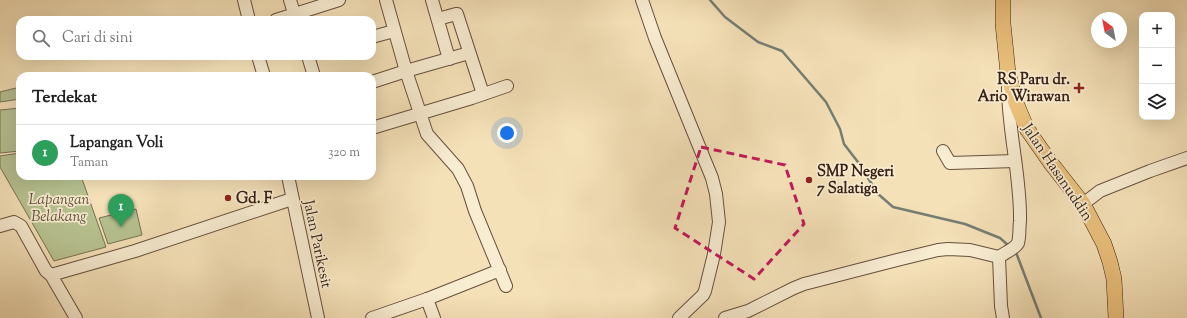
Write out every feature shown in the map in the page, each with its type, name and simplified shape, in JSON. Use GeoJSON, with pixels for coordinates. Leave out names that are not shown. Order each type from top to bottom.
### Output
{"type":"FeatureCollection","features":[{"type":"Feature","properties":{"kind":"main road","name":"Jalan Hasanuddin"},"geometry":{"type":"LineString","coordinates":[[1003,0],[1003,24],[1008,73],[1016,103],[1027,129],[1050,162],[1083,204],[1104,244],[1114,279],[1116,318]]}},
{"type":"Feature","properties":{"kind":"street"},"geometry":{"type":"LineString","coordinates":[[244,0],[248,16]]}},
{"type":"Feature","properties":{"kind":"street"},"geometry":{"type":"LineString","coordinates":[[290,0],[295,16]]}},
{"type":"Feature","properties":{"kind":"street"},"geometry":{"type":"LineString","coordinates":[[298,16],[339,0]]}},
{"type":"Feature","properties":{"kind":"street"},"geometry":{"type":"LineString","coordinates":[[386,0],[406,71],[428,134],[458,169],[467,186],[475,211],[506,286]]}},
{"type":"Feature","properties":{"kind":"street"},"geometry":{"type":"LineString","coordinates":[[432,0],[449,59]]}},
{"type":"Feature","properties":{"kind":"street"},"geometry":{"type":"LineString","coordinates":[[642,0],[655,38],[712,178],[716,194],[719,222],[714,254],[705,290],[699,299],[679,318]]}},
{"type":"Feature","properties":{"kind":"street"},"geometry":{"type":"LineString","coordinates":[[438,19],[456,14],[483,94]]}},
{"type":"Feature","properties":{"kind":"street"},"geometry":{"type":"LineString","coordinates":[[376,37],[394,31]]}},
{"type":"Feature","properties":{"kind":"street"},"geometry":{"type":"LineString","coordinates":[[376,81],[469,53]]}},
{"type":"Feature","properties":{"kind":"street"},"geometry":{"type":"LineString","coordinates":[[259,60],[263,72]]}},
{"type":"Feature","properties":{"kind":"street"},"geometry":{"type":"LineString","coordinates":[[310,60],[313,72]]}},
{"type":"Feature","properties":{"kind":"street"},"geometry":{"type":"LineString","coordinates":[[725,318],[748,311],[804,284],[897,260],[948,249],[1007,252],[1018,243],[1020,207],[1009,110],[1008,73]]}},
{"type":"Feature","properties":{"kind":"street"},"geometry":{"type":"LineString","coordinates":[[376,127],[507,86]]}},
{"type":"Feature","properties":{"kind":"street"},"geometry":{"type":"LineString","coordinates":[[942,151],[950,163],[1015,161]]}},
{"type":"Feature","properties":{"kind":"street"},"geometry":{"type":"LineString","coordinates":[[1083,204],[1100,191],[1187,158]]}},
{"type":"Feature","properties":{"kind":"street","name":"Jalan Parikesit"},"geometry":{"type":"LineString","coordinates":[[289,180],[318,318]]}},
{"type":"Feature","properties":{"kind":"street"},"geometry":{"type":"LineString","coordinates":[[51,275],[135,251],[292,199]]}},
{"type":"Feature","properties":{"kind":"street"},"geometry":{"type":"LineString","coordinates":[[0,226],[14,222],[21,226],[46,271],[51,275],[76,318]]}},
{"type":"Feature","properties":{"kind":"street"},"geometry":{"type":"LineString","coordinates":[[1003,318],[1001,306],[1007,252]]}},
{"type":"Feature","properties":{"kind":"street"},"geometry":{"type":"LineString","coordinates":[[372,318],[427,299],[500,270]]}},
{"type":"Feature","properties":{"kind":"street"},"geometry":{"type":"LineString","coordinates":[[427,299],[434,318]]}},
{"type":"Feature","properties":{"kind":"highlighted area"},"geometry":{"type":"Polygon","coordinates":[[[701,147],[785,165],[804,224],[754,279],[675,228],[701,147]]]}},
{"type":"Feature","properties":{"kind":"green space"},"geometry":{"type":"Polygon","coordinates":[[[16,88],[16,100],[0,102],[0,92],[16,88]]]}},
{"type":"Feature","properties":{"kind":"green space"},"geometry":{"type":"Polygon","coordinates":[[[16,108],[16,151],[0,153],[0,110],[16,108]]]}},
{"type":"Feature","properties":{"kind":"green space","name":"Lapangan Belakang"},"geometry":{"type":"Polygon","coordinates":[[[16,154],[16,180],[82,180],[106,247],[54,261],[0,167],[0,156],[16,154]]]}},
{"type":"Feature","properties":{"kind":"green space"},"geometry":{"type":"Polygon","coordinates":[[[136,209],[142,235],[108,244],[99,218],[136,209]]]}},
{"type":"Feature","properties":{"kind":"waterway"},"geometry":{"type":"LineString","coordinates":[[710,0],[725,17],[758,42],[782,51],[826,102],[840,129],[844,144],[861,166],[877,193],[893,207],[965,224],[1000,238],[1010,247]]}},
{"type":"Feature","properties":{"kind":"waterway"},"geometry":{"type":"LineString","coordinates":[[1015,252],[1041,318]]}},
{"type":"Feature","properties":{"kind":"place","name":"RS Paru dr. Ario Wirawan"},"geometry":{"type":"Point","coordinates":[1079,88]}},
{"type":"Feature","properties":{"kind":"place","name":"SMP Negeri 7 Salatiga"},"geometry":{"type":"Point","coordinates":[809,180]}},
{"type":"Feature","properties":{"kind":"place","name":"Gd. F"},"geometry":{"type":"Point","coordinates":[228,198]}},
{"type":"Feature","properties":{"kind":"place","name":"Lapangan Voli"},"geometry":{"type":"Point","coordinates":[121,227]}}]}
